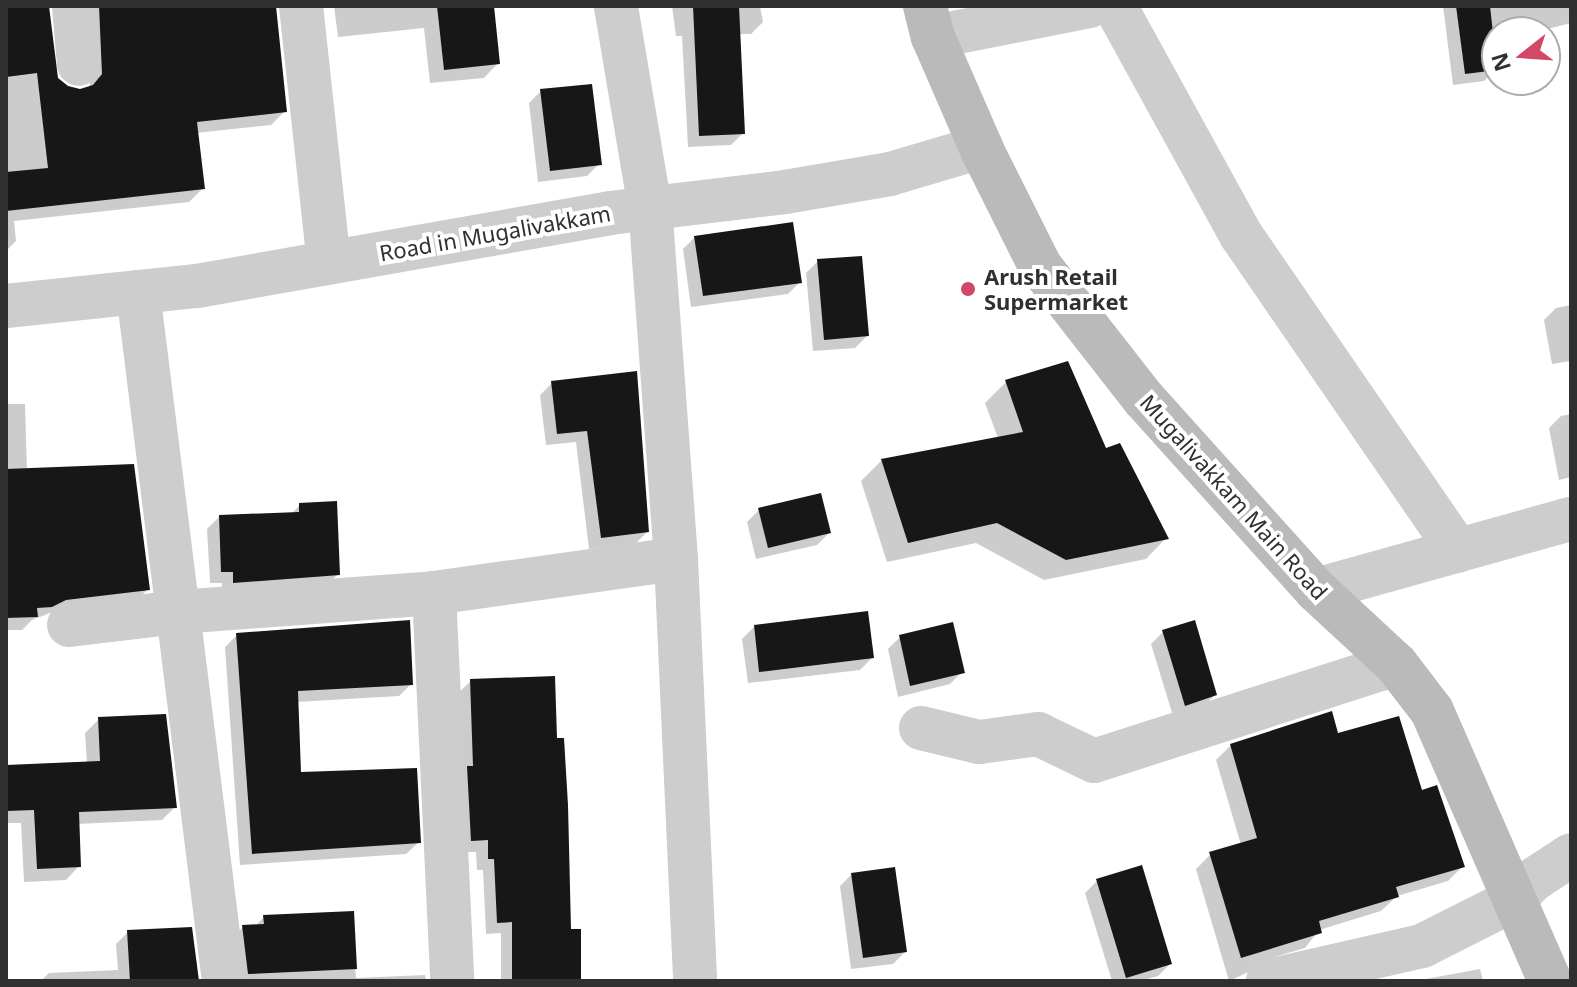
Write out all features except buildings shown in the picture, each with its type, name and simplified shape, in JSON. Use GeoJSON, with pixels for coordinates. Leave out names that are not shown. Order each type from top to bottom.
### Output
{"type":"FeatureCollection","features":[{"type":"Feature","properties":{"kind":"street"},"geometry":{"type":"LineString","coordinates":[[74,6],[79,64]]}},
{"type":"Feature","properties":{"kind":"street"},"geometry":{"type":"LineString","coordinates":[[301,6],[329,262]]}},
{"type":"Feature","properties":{"kind":"street"},"geometry":{"type":"LineString","coordinates":[[616,6],[650,208],[676,559],[695,981]]}},
{"type":"Feature","properties":{"kind":"street"},"geometry":{"type":"LineString","coordinates":[[929,22],[1090,6]]}},
{"type":"Feature","properties":{"kind":"street"},"geometry":{"type":"LineString","coordinates":[[1115,6],[1241,235],[1458,551]]}},
{"type":"Feature","properties":{"kind":"street","name":"Mugalivakkam Main Road"},"geometry":{"type":"LineString","coordinates":[[929,22],[981,147],[1040,266],[1144,399],[1316,590],[1396,664],[1432,711],[1550,981]]}},
{"type":"Feature","properties":{"kind":"street","name":"Road in Mugalivakkam"},"geometry":{"type":"LineString","coordinates":[[6,306],[197,286],[650,208],[785,192],[890,174],[981,147]]}},
{"type":"Feature","properties":{"kind":"street"},"geometry":{"type":"LineString","coordinates":[[138,292],[224,981]]}},
{"type":"Feature","properties":{"kind":"street"},"geometry":{"type":"LineString","coordinates":[[1316,590],[1571,519]]}},
{"type":"Feature","properties":{"kind":"street"},"geometry":{"type":"LineString","coordinates":[[69,625],[178,612],[434,593],[676,559]]}},
{"type":"Feature","properties":{"kind":"street"},"geometry":{"type":"LineString","coordinates":[[434,593],[452,981]]}},
{"type":"Feature","properties":{"kind":"street"},"geometry":{"type":"LineString","coordinates":[[921,728],[979,742],[1038,734],[1094,761],[1396,664]]}},
{"type":"Feature","properties":{"kind":"street"},"geometry":{"type":"LineString","coordinates":[[1268,981],[1422,946],[1515,899],[1533,880],[1571,855]]}},
{"type":"Feature","properties":{"kind":"place","name":"Arush Retail Supermarket"},"geometry":{"type":"Point","coordinates":[968,289]}}]}
